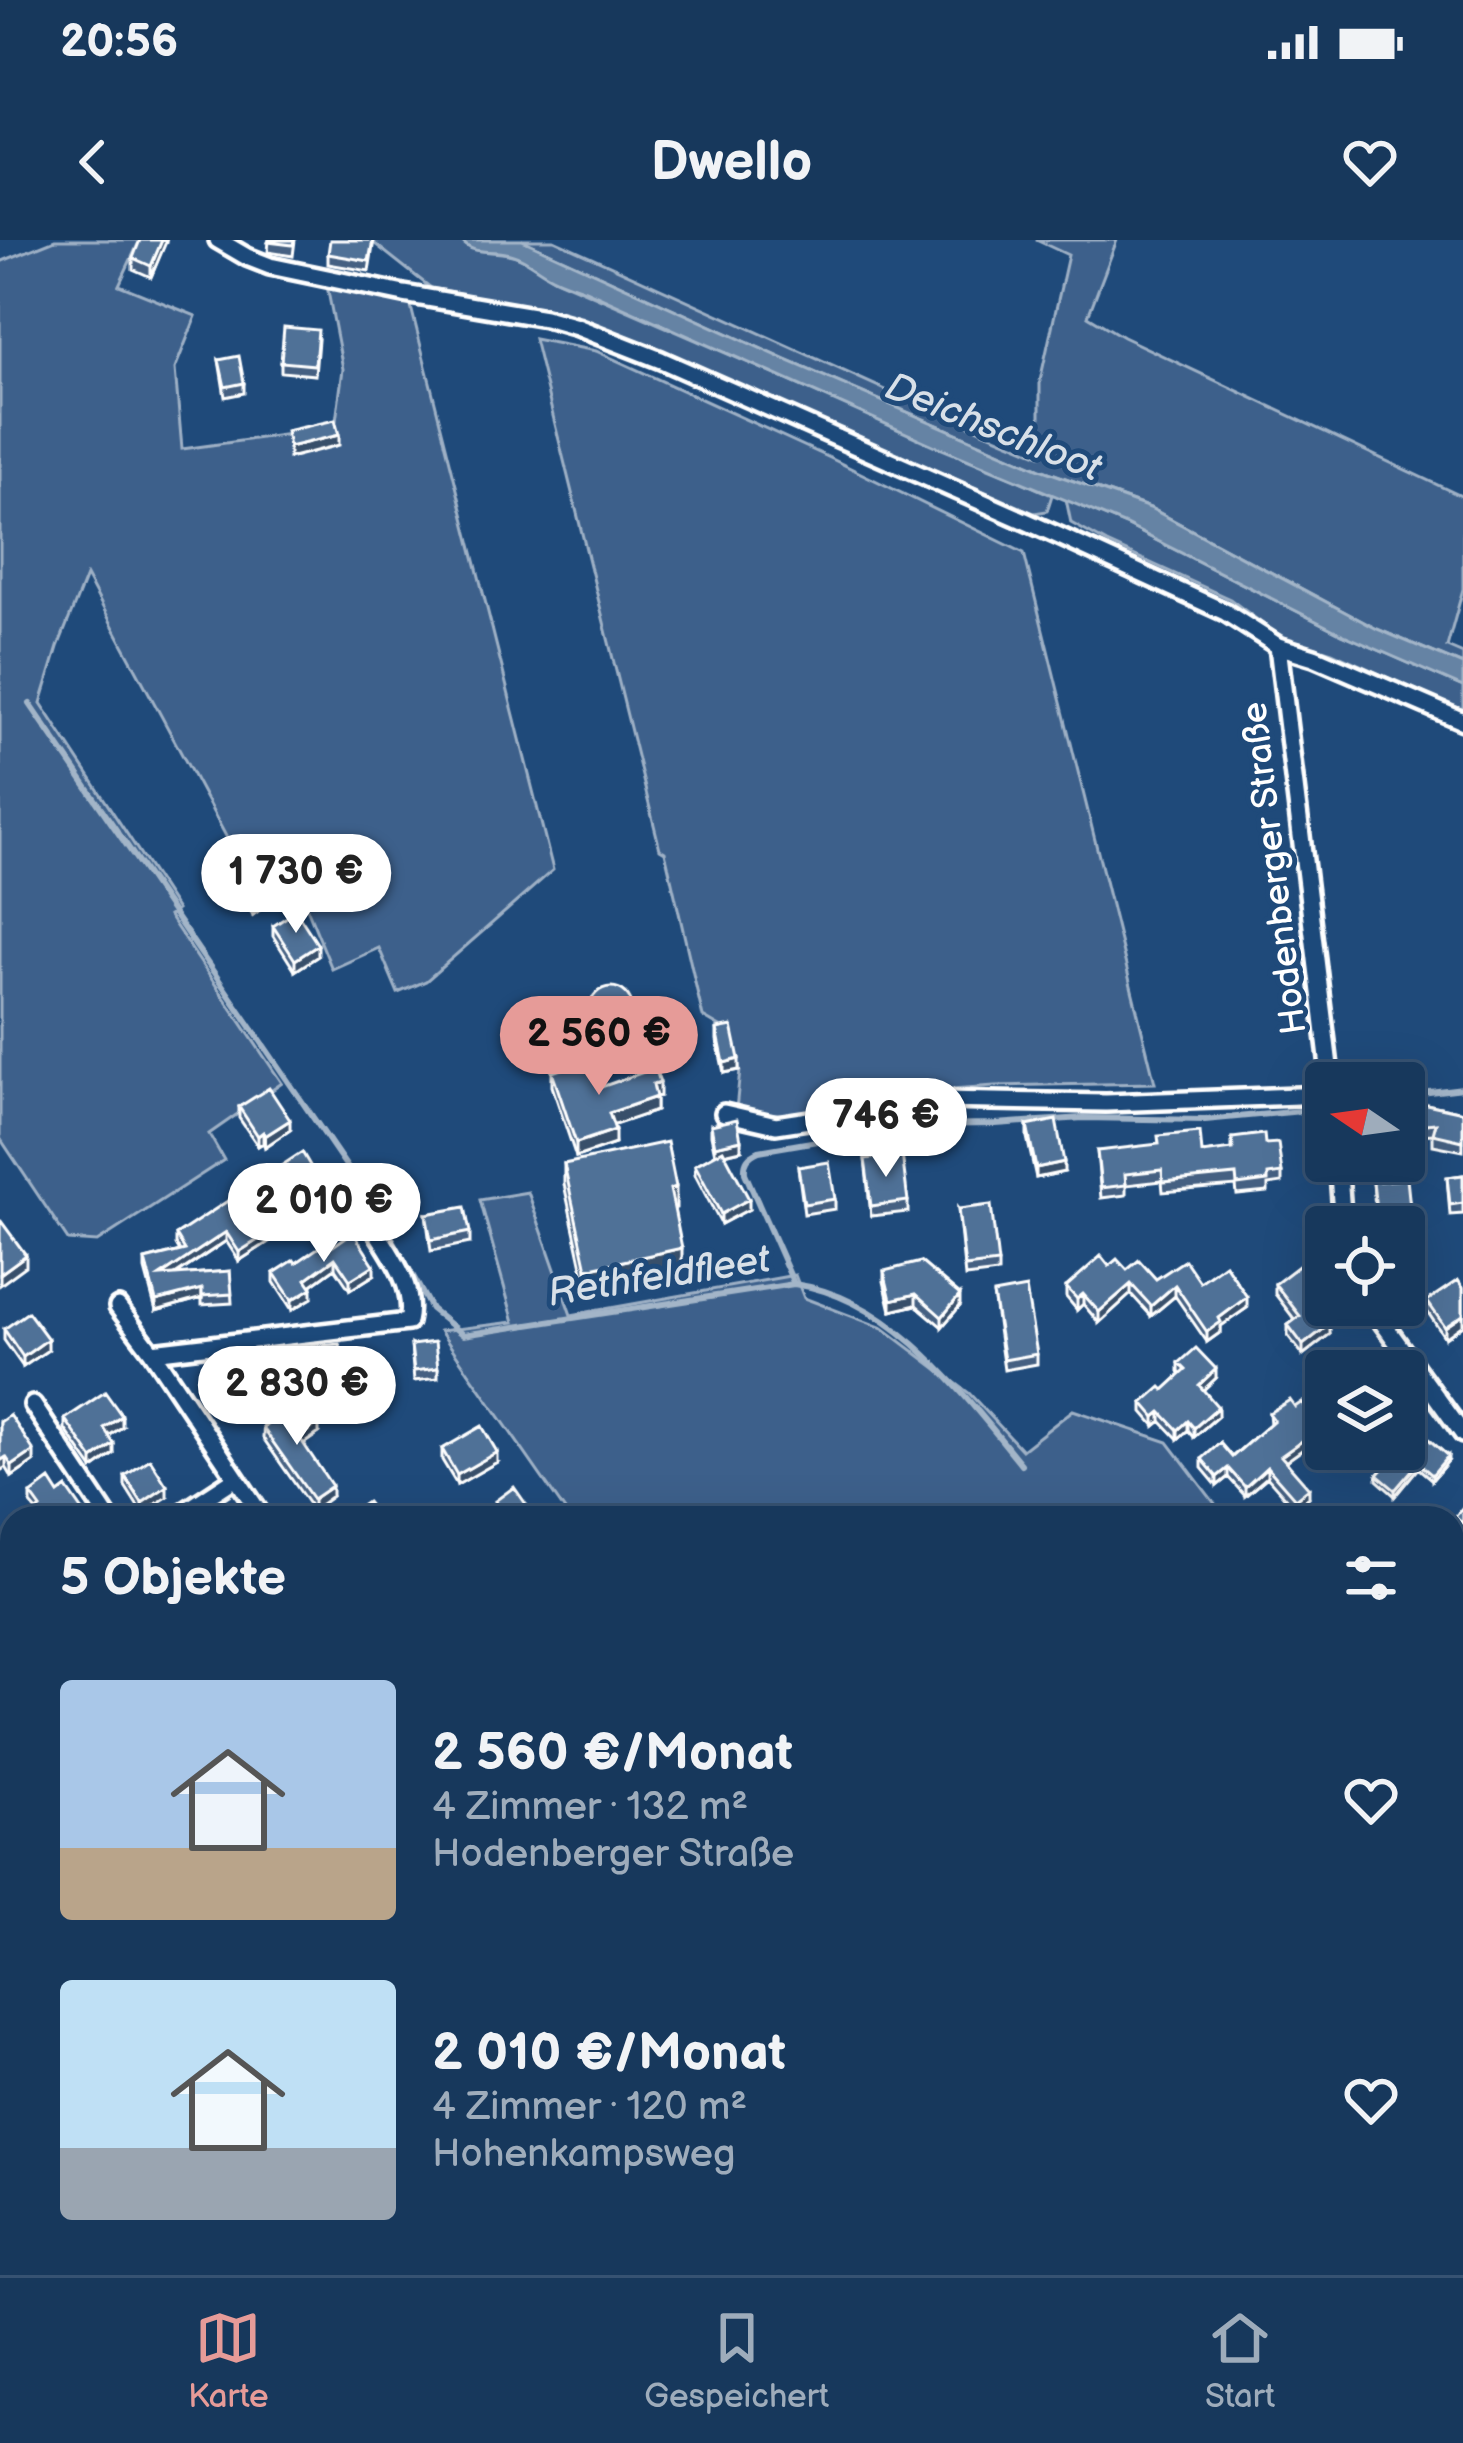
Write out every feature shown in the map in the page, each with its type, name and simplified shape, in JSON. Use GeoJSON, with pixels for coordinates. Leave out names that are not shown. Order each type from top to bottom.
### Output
{"type":"FeatureCollection","features":[{"type":"Feature","properties":{"kind":"street"},"geometry":{"type":"LineString","coordinates":[[218,240],[270,266],[577,326],[1225,612],[1278,646],[1463,722]]}},
{"type":"Feature","properties":{"kind":"street","name":"Hodenberger Straße"},"geometry":{"type":"LineString","coordinates":[[1278,646],[1328,1062]]}},
{"type":"Feature","properties":{"kind":"street"},"geometry":{"type":"LineString","coordinates":[[724,1114],[776,1125],[940,1100],[1106,1103],[1305,1096]]}},
{"type":"Feature","properties":{"kind":"street"},"geometry":{"type":"LineString","coordinates":[[152,1352],[408,1322],[407,1284],[368,1218]]}},
{"type":"Feature","properties":{"kind":"street"},"geometry":{"type":"LineString","coordinates":[[118,1306],[255,1506]]}},
{"type":"Feature","properties":{"kind":"street"},"geometry":{"type":"LineString","coordinates":[[1387,1326],[1457,1413],[1463,1434]]}},
{"type":"Feature","properties":{"kind":"street"},"geometry":{"type":"LineString","coordinates":[[33,1405],[100,1506]]}},
{"type":"Feature","properties":{"kind":"street"},"geometry":{"type":"LineString","coordinates":[[193,1506],[236,1478]]}},
{"type":"Feature","properties":{"kind":"shaded area"},"geometry":{"type":"Polygon","coordinates":[[[55,240],[140,240],[119,285],[196,316],[175,369],[182,449],[290,434],[336,421],[343,369],[327,286],[410,303],[553,870],[426,981],[398,993],[379,948],[332,969],[281,845],[243,868],[86,576],[41,703],[177,910],[169,916],[282,1083],[209,1134],[224,1160],[97,1242],[68,1240],[0,1138],[0,262],[55,240]]]}},
{"type":"Feature","properties":{"kind":"shaded area"},"geometry":{"type":"Polygon","coordinates":[[[370,240],[461,240],[474,249],[519,257],[555,279],[1052,495],[1047,511],[1034,513],[610,329],[551,310],[431,288],[370,240]]]}},
{"type":"Feature","properties":{"kind":"shaded area"},"geometry":{"type":"Polygon","coordinates":[[[461,240],[522,240],[1040,469],[1150,508],[1377,629],[1463,665],[1463,687],[1342,634],[1126,525],[557,280],[516,256],[475,250],[461,240]]]}},
{"type":"Feature","properties":{"kind":"shaded area"},"geometry":{"type":"Polygon","coordinates":[[[522,240],[554,240],[1040,455],[1040,381],[1068,255],[1036,240],[1117,240],[1088,316],[1123,337],[1463,497],[1463,589],[1447,647],[1463,654],[1463,665],[1377,629],[1150,508],[1040,469],[522,240]]]}},
{"type":"Feature","properties":{"kind":"shaded area"},"geometry":{"type":"Polygon","coordinates":[[[534,339],[596,351],[1024,553],[1155,1083],[936,1090],[788,1115],[736,1110],[740,1070],[732,1034],[703,1017],[534,339]]]}},
{"type":"Feature","properties":{"kind":"shaded area"},"geometry":{"type":"Polygon","coordinates":[[[1066,499],[1342,634],[1463,687],[1463,712],[1332,652],[1286,638],[1230,599],[1107,543],[1071,523],[1066,499]]]}},
{"type":"Feature","properties":{"kind":"shaded area"},"geometry":{"type":"Polygon","coordinates":[[[528,1192],[571,1315],[795,1275],[804,1298],[883,1328],[969,1393],[1022,1450],[1073,1410],[1168,1442],[1217,1506],[562,1506],[440,1331],[514,1322],[480,1200],[528,1192]]]}},
{"type":"Feature","properties":{"kind":"building"},"geometry":{"type":"Polygon","coordinates":[[[140,240],[162,240],[151,266],[133,258],[140,240]]]}},
{"type":"Feature","properties":{"kind":"building"},"geometry":{"type":"Polygon","coordinates":[[[330,240],[373,240],[369,261],[328,254],[330,240]]]}},
{"type":"Feature","properties":{"kind":"building"},"geometry":{"type":"Polygon","coordinates":[[[284,327],[318,330],[315,365],[281,362],[284,327]]]}},
{"type":"Feature","properties":{"kind":"building"},"geometry":{"type":"Polygon","coordinates":[[[239,356],[244,383],[225,387],[219,360],[239,356]]]}},
{"type":"Feature","properties":{"kind":"building"},"geometry":{"type":"Polygon","coordinates":[[[335,420],[339,435],[289,447],[286,431],[335,420]]]}},
{"type":"Feature","properties":{"kind":"building"},"geometry":{"type":"Polygon","coordinates":[[[258,871],[272,891],[253,905],[239,884],[258,871]]]}},
{"type":"Feature","properties":{"kind":"building"},"geometry":{"type":"Polygon","coordinates":[[[296,911],[318,945],[295,960],[273,926],[296,911]]]}},
{"type":"Feature","properties":{"kind":"building"},"geometry":{"type":"Polygon","coordinates":[[[611,987],[626,993],[632,1008],[626,1023],[611,1029],[596,1023],[590,1008],[596,993],[611,987]]]}},
{"type":"Feature","properties":{"kind":"building"},"geometry":{"type":"Polygon","coordinates":[[[732,1026],[739,1059],[724,1063],[717,1029],[732,1026]]]}},
{"type":"Feature","properties":{"kind":"building"},"geometry":{"type":"Polygon","coordinates":[[[592,1059],[601,1087],[655,1068],[660,1082],[653,1084],[656,1097],[609,1113],[615,1130],[576,1143],[552,1072],[592,1059]]]}},
{"type":"Feature","properties":{"kind":"building"},"geometry":{"type":"Polygon","coordinates":[[[269,1088],[290,1120],[258,1136],[239,1107],[269,1088]]]}},
{"type":"Feature","properties":{"kind":"building"},"geometry":{"type":"Polygon","coordinates":[[[1425,1104],[1463,1112],[1463,1141],[1433,1134],[1436,1123],[1425,1124],[1425,1104]]]}},
{"type":"Feature","properties":{"kind":"building"},"geometry":{"type":"Polygon","coordinates":[[[737,1119],[741,1140],[715,1146],[711,1125],[737,1119]]]}},
{"type":"Feature","properties":{"kind":"building"},"geometry":{"type":"Polygon","coordinates":[[[1056,1120],[1064,1162],[1036,1168],[1027,1126],[1056,1120]]]}},
{"type":"Feature","properties":{"kind":"building"},"geometry":{"type":"Polygon","coordinates":[[[1200,1132],[1202,1153],[1233,1149],[1232,1138],[1264,1134],[1265,1144],[1278,1143],[1282,1173],[1268,1175],[1268,1181],[1237,1185],[1236,1175],[1163,1182],[1162,1170],[1125,1174],[1126,1185],[1101,1188],[1097,1151],[1159,1144],[1158,1136],[1200,1132]]]}},
{"type":"Feature","properties":{"kind":"building"},"geometry":{"type":"Polygon","coordinates":[[[667,1142],[676,1187],[670,1189],[682,1248],[587,1269],[564,1164],[667,1142]]]}},
{"type":"Feature","properties":{"kind":"building"},"geometry":{"type":"Polygon","coordinates":[[[723,1150],[749,1199],[721,1214],[695,1165],[723,1150]]]}},
{"type":"Feature","properties":{"kind":"building"},"geometry":{"type":"Polygon","coordinates":[[[302,1152],[318,1179],[271,1209],[281,1225],[239,1252],[226,1232],[160,1276],[230,1271],[232,1294],[202,1296],[202,1289],[156,1301],[145,1260],[185,1250],[176,1235],[302,1152]]]}},
{"type":"Feature","properties":{"kind":"building"},"geometry":{"type":"Polygon","coordinates":[[[902,1154],[908,1201],[871,1206],[865,1159],[902,1154]]]}},
{"type":"Feature","properties":{"kind":"building"},"geometry":{"type":"Polygon","coordinates":[[[829,1162],[835,1199],[804,1204],[798,1167],[829,1162]]]}},
{"type":"Feature","properties":{"kind":"building"},"geometry":{"type":"Polygon","coordinates":[[[1463,1175],[1463,1203],[1450,1205],[1447,1177],[1463,1175]]]}},
{"type":"Feature","properties":{"kind":"building"},"geometry":{"type":"Polygon","coordinates":[[[1373,1182],[1407,1182],[1410,1206],[1376,1206],[1373,1182]]]}},
{"type":"Feature","properties":{"kind":"building"},"geometry":{"type":"Polygon","coordinates":[[[991,1205],[998,1263],[965,1267],[958,1209],[991,1205]]]}},
{"type":"Feature","properties":{"kind":"building"},"geometry":{"type":"Polygon","coordinates":[[[465,1207],[470,1232],[431,1240],[426,1214],[465,1207]]]}},
{"type":"Feature","properties":{"kind":"building"},"geometry":{"type":"Polygon","coordinates":[[[0,1221],[26,1255],[0,1274],[0,1221]]]}},
{"type":"Feature","properties":{"kind":"building"},"geometry":{"type":"Polygon","coordinates":[[[353,1232],[374,1265],[350,1280],[335,1258],[306,1279],[312,1288],[292,1300],[274,1273],[325,1243],[329,1249],[353,1232]]]}},
{"type":"Feature","properties":{"kind":"building"},"geometry":{"type":"Polygon","coordinates":[[[1101,1256],[1109,1266],[1117,1259],[1127,1270],[1139,1260],[1156,1279],[1185,1260],[1200,1282],[1225,1264],[1247,1297],[1207,1332],[1175,1285],[1151,1306],[1131,1284],[1099,1312],[1083,1294],[1077,1299],[1066,1287],[1101,1256]]]}},
{"type":"Feature","properties":{"kind":"building"},"geometry":{"type":"Polygon","coordinates":[[[921,1262],[960,1295],[942,1317],[916,1294],[891,1300],[884,1271],[921,1262]]]}},
{"type":"Feature","properties":{"kind":"building"},"geometry":{"type":"Polygon","coordinates":[[[1301,1264],[1305,1269],[1305,1326],[1327,1326],[1303,1345],[1288,1325],[1300,1316],[1275,1284],[1301,1264]]]}},
{"type":"Feature","properties":{"kind":"building"},"geometry":{"type":"Polygon","coordinates":[[[1458,1280],[1463,1288],[1463,1315],[1445,1327],[1427,1301],[1458,1280]]]}},
{"type":"Feature","properties":{"kind":"building"},"geometry":{"type":"Polygon","coordinates":[[[1026,1288],[1037,1354],[1004,1360],[993,1294],[1026,1288]]]}},
{"type":"Feature","properties":{"kind":"building"},"geometry":{"type":"Polygon","coordinates":[[[28,1312],[48,1339],[23,1357],[4,1329],[28,1312]]]}},
{"type":"Feature","properties":{"kind":"building"},"geometry":{"type":"Polygon","coordinates":[[[435,1342],[438,1368],[414,1371],[411,1345],[435,1342]]]}},
{"type":"Feature","properties":{"kind":"building"},"geometry":{"type":"Polygon","coordinates":[[[340,1344],[343,1374],[315,1377],[312,1347],[340,1344]]]}},
{"type":"Feature","properties":{"kind":"building"},"geometry":{"type":"Polygon","coordinates":[[[1196,1348],[1216,1369],[1199,1385],[1218,1407],[1194,1428],[1188,1421],[1178,1430],[1161,1412],[1155,1417],[1143,1403],[1186,1370],[1179,1363],[1196,1348]]]}},
{"type":"Feature","properties":{"kind":"building"},"geometry":{"type":"Polygon","coordinates":[[[240,1370],[244,1403],[223,1406],[220,1373],[240,1370]]]}},
{"type":"Feature","properties":{"kind":"building"},"geometry":{"type":"Polygon","coordinates":[[[105,1392],[122,1416],[104,1428],[114,1444],[93,1459],[65,1419],[105,1392]]]}},
{"type":"Feature","properties":{"kind":"building"},"geometry":{"type":"Polygon","coordinates":[[[1290,1400],[1295,1407],[1302,1402],[1305,1406],[1305,1439],[1281,1456],[1309,1488],[1295,1499],[1267,1467],[1245,1487],[1228,1468],[1217,1477],[1202,1459],[1220,1443],[1232,1457],[1274,1420],[1269,1413],[1290,1400]]]}},
{"type":"Feature","properties":{"kind":"building"},"geometry":{"type":"Polygon","coordinates":[[[307,1406],[319,1423],[299,1437],[332,1486],[313,1499],[263,1428],[268,1424],[264,1417],[273,1411],[279,1411],[285,1421],[307,1406]]]}},
{"type":"Feature","properties":{"kind":"building"},"geometry":{"type":"Polygon","coordinates":[[[10,1415],[34,1451],[12,1466],[6,1457],[0,1461],[0,1422],[10,1415]]]}},
{"type":"Feature","properties":{"kind":"building"},"geometry":{"type":"Polygon","coordinates":[[[482,1426],[497,1452],[457,1475],[442,1449],[482,1426]]]}},
{"type":"Feature","properties":{"kind":"building"},"geometry":{"type":"Polygon","coordinates":[[[1425,1436],[1448,1456],[1432,1475],[1425,1469],[1425,1436]]]}},
{"type":"Feature","properties":{"kind":"building"},"geometry":{"type":"Polygon","coordinates":[[[150,1459],[167,1486],[142,1503],[125,1476],[150,1459]]]}},
{"type":"Feature","properties":{"kind":"building"},"geometry":{"type":"Polygon","coordinates":[[[1381,1470],[1412,1470],[1395,1490],[1377,1475],[1381,1470]]]}},
{"type":"Feature","properties":{"kind":"building"},"geometry":{"type":"Polygon","coordinates":[[[50,1480],[59,1494],[67,1488],[80,1506],[40,1506],[31,1494],[50,1480]]]}},
{"type":"Feature","properties":{"kind":"building"},"geometry":{"type":"Polygon","coordinates":[[[514,1487],[527,1506],[498,1506],[495,1501],[514,1487]]]}},
{"type":"Feature","properties":{"kind":"waterway","name":"Rethfeldfleet"},"geometry":{"type":"LineString","coordinates":[[30,704],[375,1208]]}},
{"type":"Feature","properties":{"kind":"waterway","name":"Rethfeldfleet"},"geometry":{"type":"LineString","coordinates":[[1425,1093],[1463,1088]]}},
{"type":"Feature","properties":{"kind":"waterway","name":"Rethfeldfleet"},"geometry":{"type":"LineString","coordinates":[[794,1284],[745,1173],[748,1159],[759,1151],[910,1125],[1083,1118],[1205,1120],[1305,1111]]}},
{"type":"Feature","properties":{"kind":"waterway","name":"Rethfeldfleet"},"geometry":{"type":"LineString","coordinates":[[384,1223],[431,1309],[463,1335],[794,1284],[830,1293],[863,1308],[922,1352],[1021,1464]]}},
{"type":"Feature","properties":{"kind":"water label","name":"Deichschloot"},"geometry":{"type":"Point","coordinates":[993,428]}}]}
